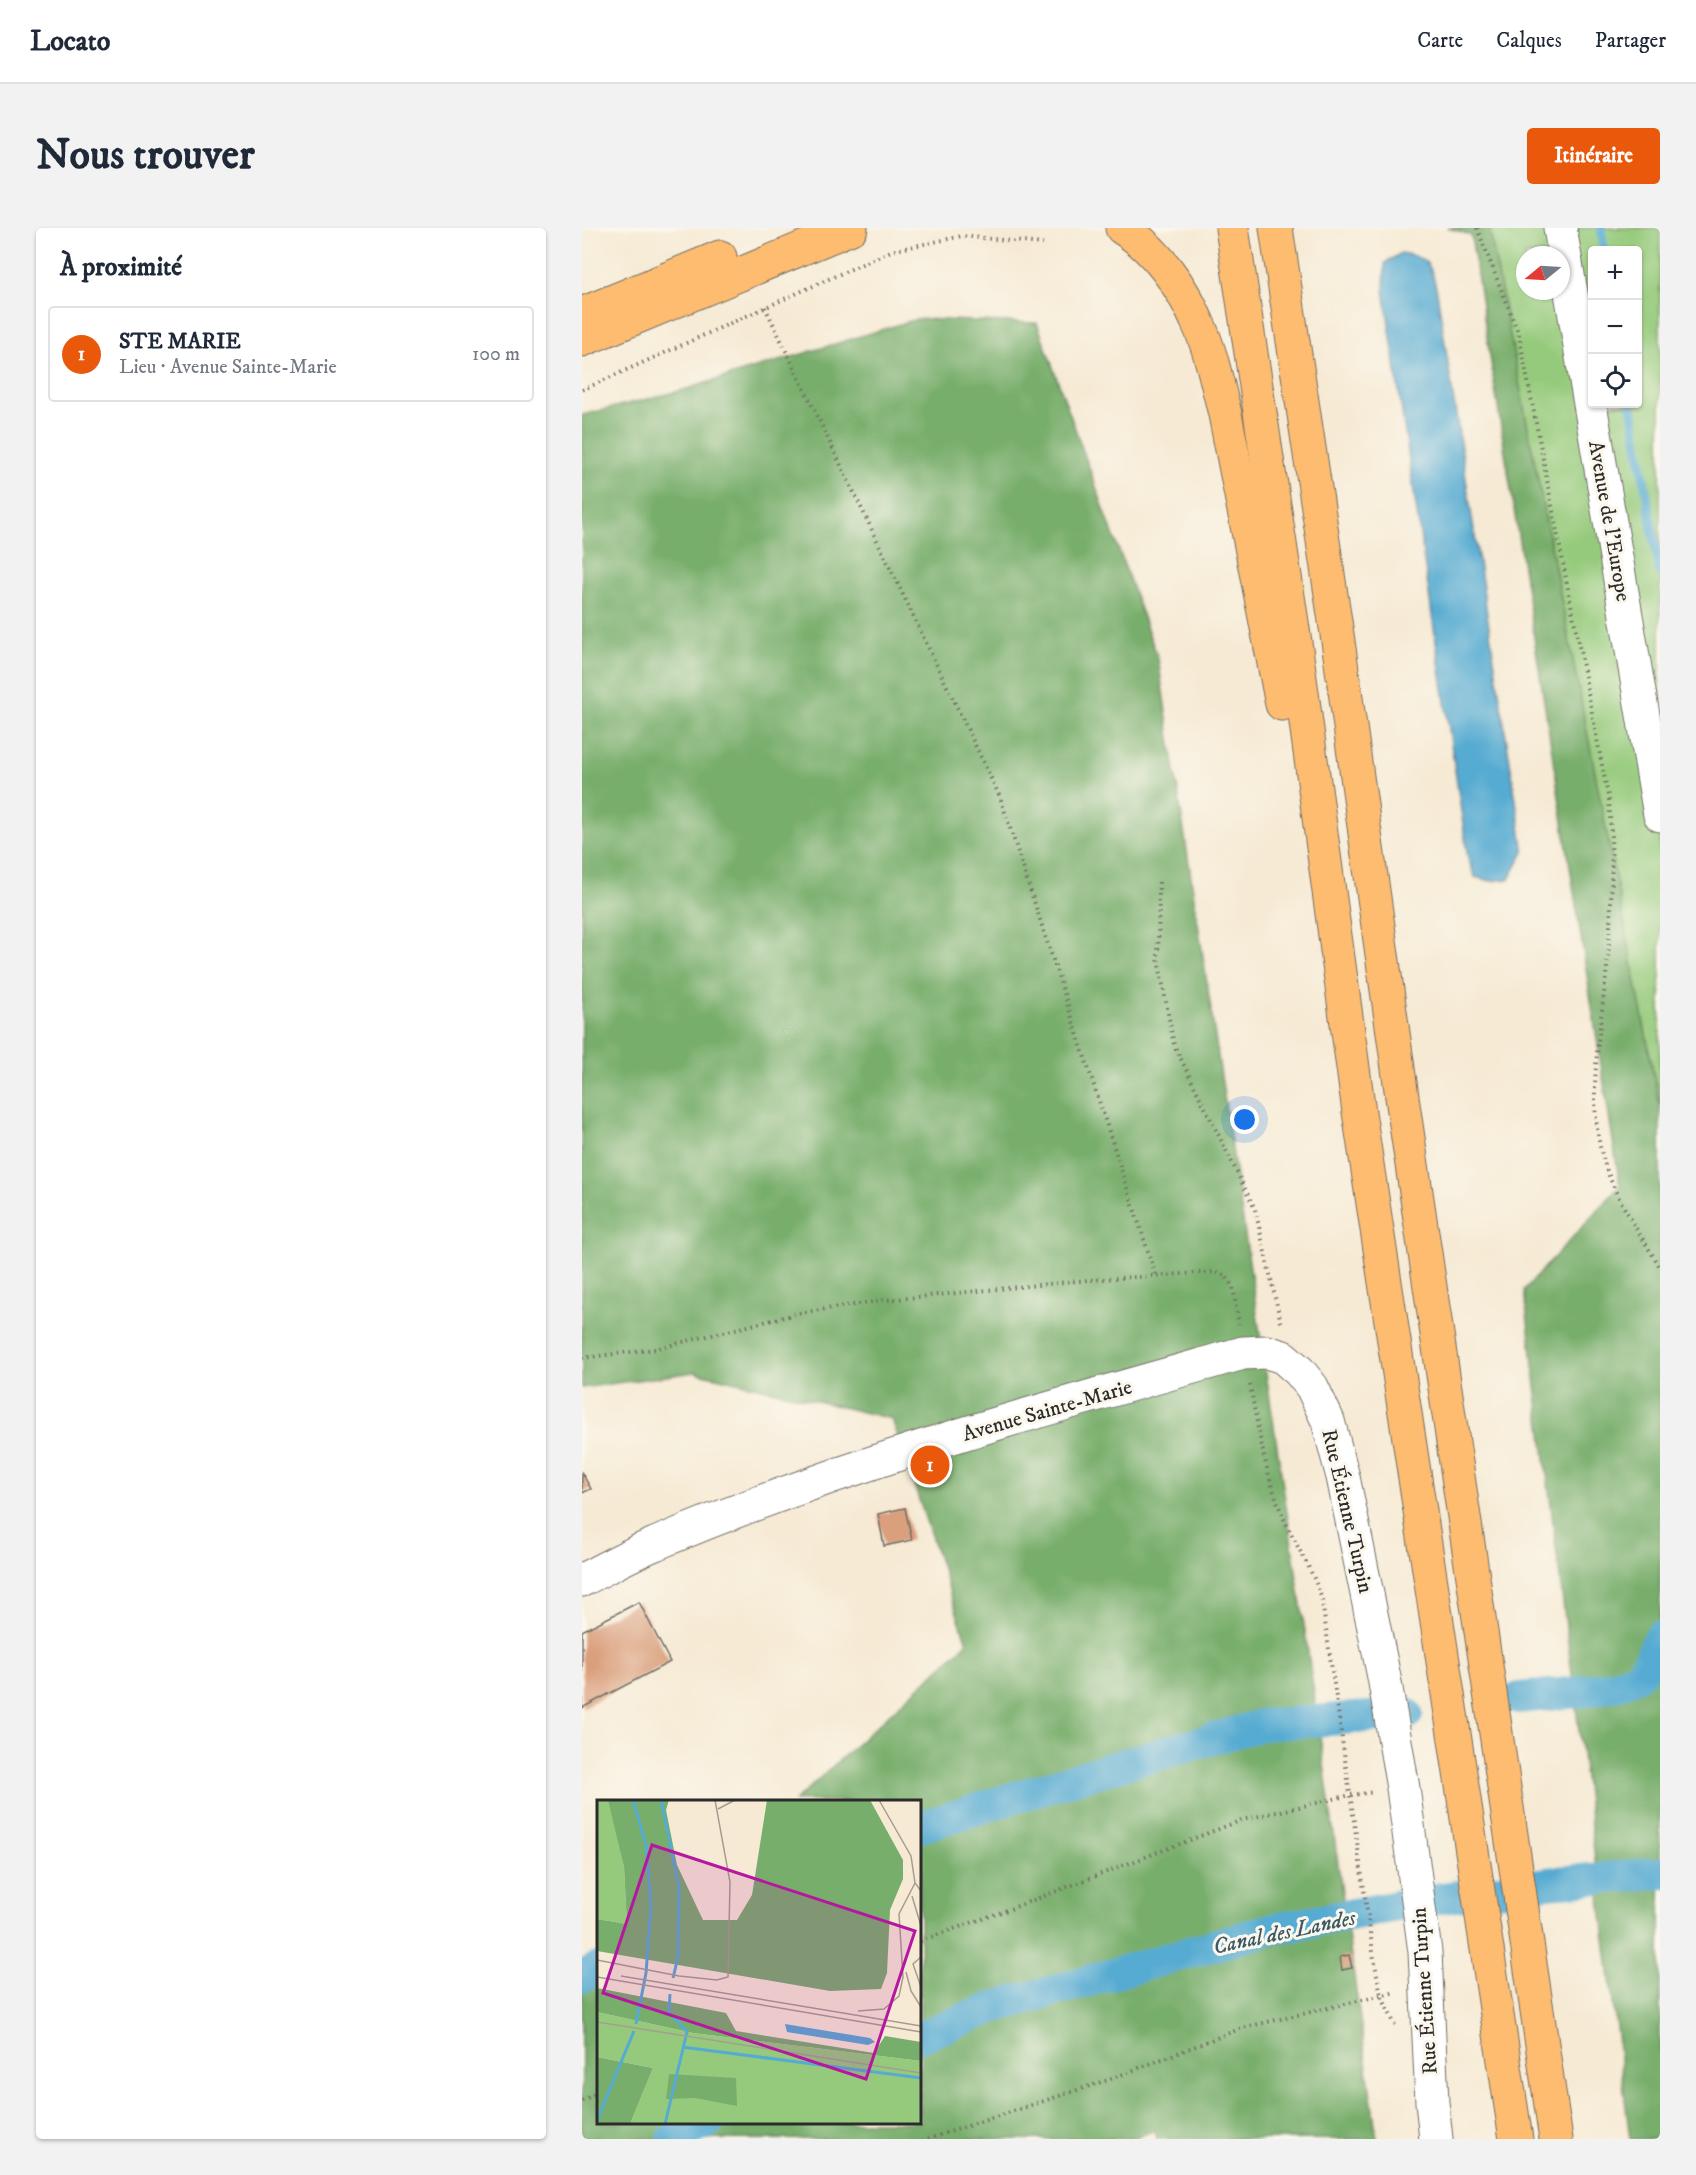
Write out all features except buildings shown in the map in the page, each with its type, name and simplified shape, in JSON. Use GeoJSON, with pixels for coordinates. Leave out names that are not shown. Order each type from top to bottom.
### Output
{"type":"FeatureCollection","features":[{"type":"Feature","properties":{"kind":"highway"},"geometry":{"type":"LineString","coordinates":[[582,314],[791,228]]}},
{"type":"Feature","properties":{"kind":"highway"},"geometry":{"type":"LineString","coordinates":[[582,340],[851,228]]}},
{"type":"Feature","properties":{"kind":"highway"},"geometry":{"type":"LineString","coordinates":[[1122,228],[1134,235],[1180,289],[1198,321],[1213,367],[1246,516],[1359,1112]]}},
{"type":"Feature","properties":{"kind":"highway"},"geometry":{"type":"LineString","coordinates":[[1232,228],[1296,650],[1359,1112],[1516,2139]]}},
{"type":"Feature","properties":{"kind":"highway"},"geometry":{"type":"LineString","coordinates":[[1276,228],[1338,641],[1402,1104],[1556,2139]]}},
{"type":"Feature","properties":{"kind":"street","name":"Avenue de l'Europe"},"geometry":{"type":"LineString","coordinates":[[1560,228],[1660,815]]}},
{"type":"Feature","properties":{"kind":"street","name":"Avenue Sainte-Marie"},"geometry":{"type":"LineString","coordinates":[[582,1580],[654,1544],[832,1475],[1031,1413],[1243,1353],[1267,1352],[1283,1357]]}},
{"type":"Feature","properties":{"kind":"street","name":"Rue Étienne Turpin"},"geometry":{"type":"LineString","coordinates":[[1283,1357],[1312,1387],[1328,1421],[1343,1477],[1384,1677],[1403,1788],[1425,1952],[1432,2102],[1436,2139]]}},
{"type":"Feature","properties":{"kind":"path"},"geometry":{"type":"LineString","coordinates":[[1477,228],[1519,335],[1609,801],[1612,850],[1611,912],[1594,1108],[1600,1146],[1609,1177],[1660,1267]]}},
{"type":"Feature","properties":{"kind":"path"},"geometry":{"type":"LineString","coordinates":[[582,390],[891,251],[962,236],[1043,244]]}},
{"type":"Feature","properties":{"kind":"path"},"geometry":{"type":"LineString","coordinates":[[765,307],[1000,797],[1156,1276]]}},
{"type":"Feature","properties":{"kind":"path"},"geometry":{"type":"LineString","coordinates":[[1159,882],[1158,959],[1174,1045],[1256,1209],[1285,1346],[1283,1357]]}},
{"type":"Feature","properties":{"kind":"path"},"geometry":{"type":"LineString","coordinates":[[582,1358],[655,1349],[800,1313],[878,1301],[1088,1280],[1216,1272],[1226,1276],[1233,1287],[1243,1353],[1265,1462],[1298,1550],[1318,1586],[1374,1959],[1381,1995],[1397,2033]]}},
{"type":"Feature","properties":{"kind":"path"},"geometry":{"type":"LineString","coordinates":[[921,1941],[1242,1820],[1351,1795],[1403,1788]]}},
{"type":"Feature","properties":{"kind":"path"},"geometry":{"type":"LineString","coordinates":[[928,2139],[1108,2080],[1242,2028],[1381,1995],[1426,1987]]}},
{"type":"Feature","properties":{"kind":"path"},"geometry":{"type":"LineString","coordinates":[[582,2101],[597,2093]]}},
{"type":"Feature","properties":{"kind":"green space"},"geometry":{"type":"Polygon","coordinates":[[[1448,228],[1489,228],[1660,1107],[1660,2139],[1630,2139],[1524,1290],[1620,1186],[1471,235],[1448,228]]]}},
{"type":"Feature","properties":{"kind":"green space"},"geometry":{"type":"Polygon","coordinates":[[[1489,228],[1660,228],[1660,1107],[1489,228]]]}},
{"type":"Feature","properties":{"kind":"green space"},"geometry":{"type":"Polygon","coordinates":[[[917,319],[1037,323],[1158,659],[1306,1638],[1377,2139],[1157,2139],[1155,2130],[1132,2139],[582,2139],[582,1970],[597,1962],[597,2124],[921,2124],[921,1800],[796,1800],[967,1643],[892,1419],[695,1372],[582,1388],[582,415],[680,391],[917,319]]]}},
{"type":"Feature","properties":{"kind":"water"},"geometry":{"type":"Polygon","coordinates":[[[1401,253],[1418,257],[1428,264],[1437,292],[1524,852],[1509,879],[1491,881],[1475,877],[1468,858],[1384,290],[1385,263],[1401,253]]]}},
{"type":"Feature","properties":{"kind":"waterway"},"geometry":{"type":"LineString","coordinates":[[1601,228],[1603,246]]}},
{"type":"Feature","properties":{"kind":"waterway"},"geometry":{"type":"LineString","coordinates":[[1632,408],[1660,573]]}},
{"type":"Feature","properties":{"kind":"waterway"},"geometry":{"type":"LineString","coordinates":[[1519,1698],[1600,1688],[1630,1679],[1640,1673],[1649,1661],[1660,1636]]}},
{"type":"Feature","properties":{"kind":"waterway"},"geometry":{"type":"LineString","coordinates":[[921,1827],[1080,1777],[1261,1725],[1407,1714]]}},
{"type":"Feature","properties":{"kind":"waterway","name":"Canal des Landes"},"geometry":{"type":"LineString","coordinates":[[921,2037],[992,2008],[1268,1930],[1435,1899],[1547,1883],[1660,1873]]}},
{"type":"Feature","properties":{"kind":"waterway"},"geometry":{"type":"LineString","coordinates":[[582,1977],[597,1969]]}},
{"type":"Feature","properties":{"kind":"waterway","name":"Canal des Landes"},"geometry":{"type":"LineString","coordinates":[[673,2139],[704,2124]]}},
{"type":"Feature","properties":{"kind":"place","name":"STE MARIE"},"geometry":{"type":"Point","coordinates":[930,1465]}}]}
